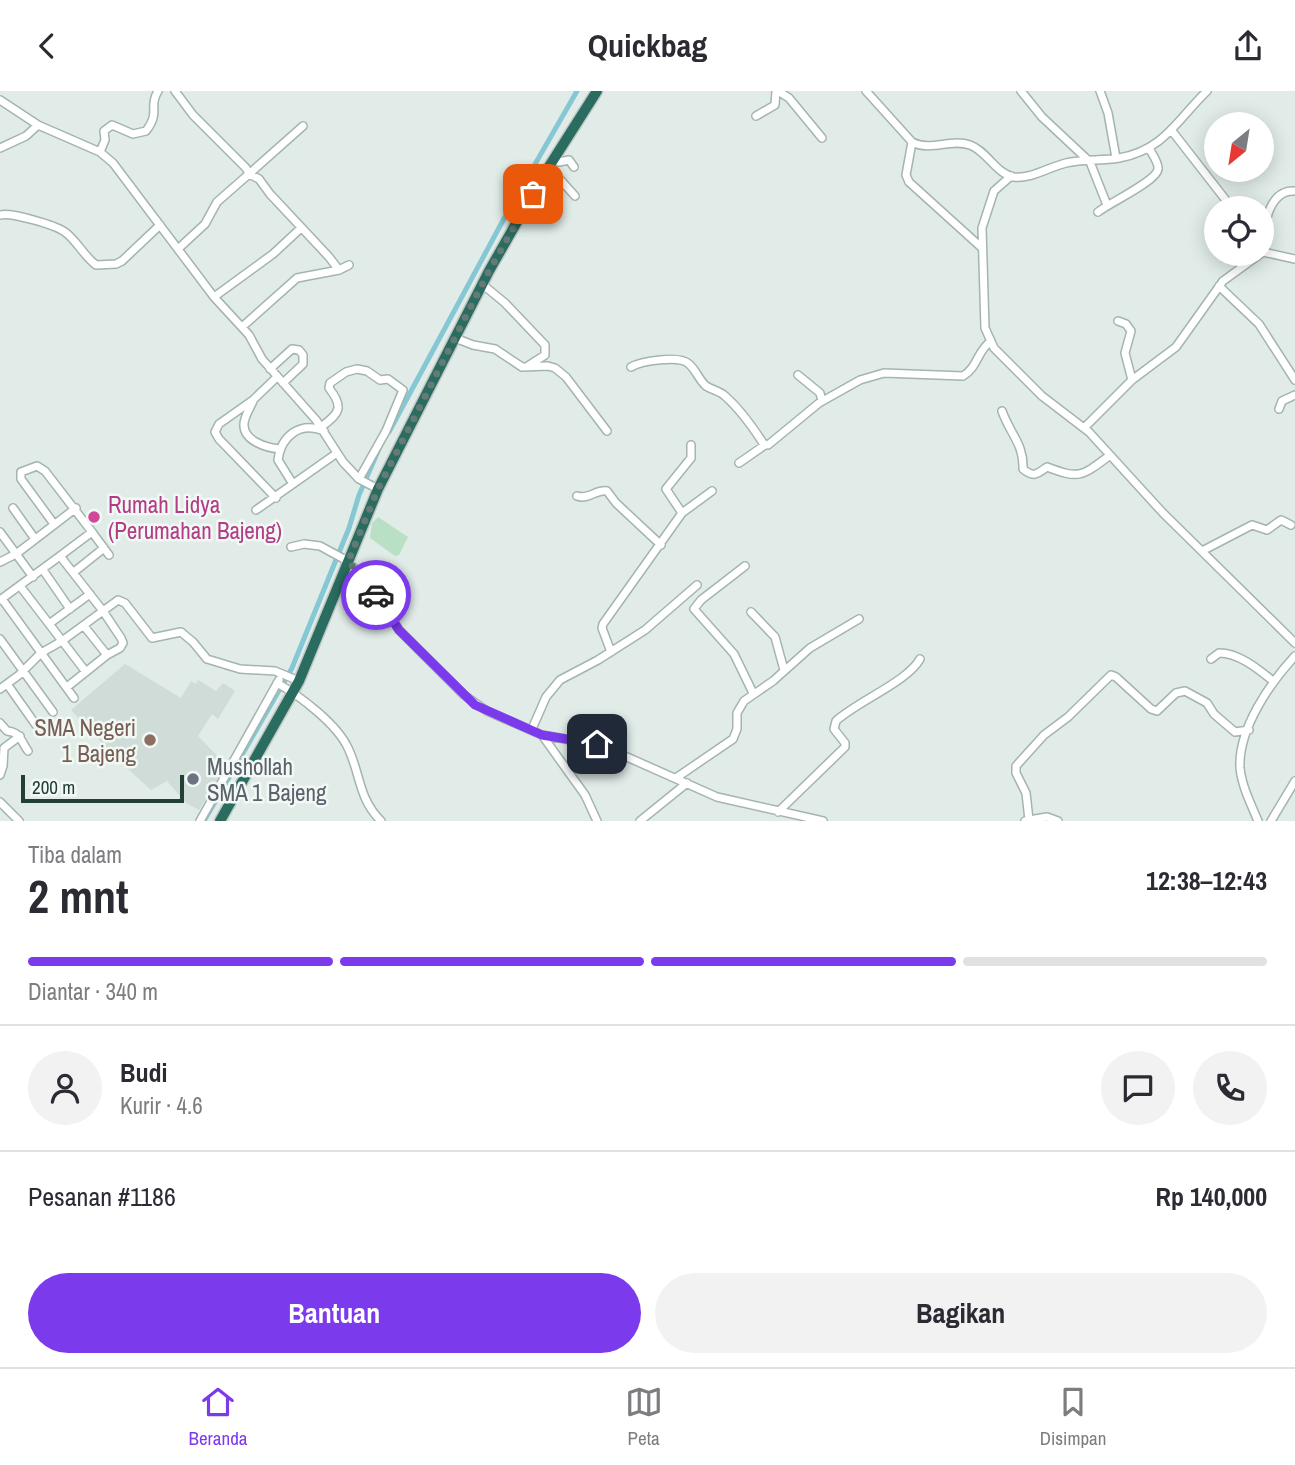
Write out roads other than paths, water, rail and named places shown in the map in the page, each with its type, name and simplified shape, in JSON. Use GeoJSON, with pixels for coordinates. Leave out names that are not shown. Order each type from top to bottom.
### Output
{"type":"FeatureCollection","features":[{"type":"Feature","properties":{"kind":"highway"},"geometry":{"type":"LineString","coordinates":[[219,821],[237,783],[265,737],[284,687],[296,680],[375,488],[482,284],[551,164],[597,91]]}},
{"type":"Feature","properties":{"kind":"street"},"geometry":{"type":"LineString","coordinates":[[100,152],[105,140],[104,131],[112,125],[132,134],[146,131],[155,118],[153,101],[158,91]]}},
{"type":"Feature","properties":{"kind":"street"},"geometry":{"type":"LineString","coordinates":[[175,91],[193,115],[246,168],[248,174],[259,179],[339,270]]}},
{"type":"Feature","properties":{"kind":"street"},"geometry":{"type":"LineString","coordinates":[[756,116],[775,105],[777,91],[789,98],[822,138]]}},
{"type":"Feature","properties":{"kind":"street"},"geometry":{"type":"LineString","coordinates":[[1021,91],[1042,117],[1090,162],[1107,205]]}},
{"type":"Feature","properties":{"kind":"street"},"geometry":{"type":"LineString","coordinates":[[1100,91],[1108,113],[1116,158]]}},
{"type":"Feature","properties":{"kind":"street"},"geometry":{"type":"LineString","coordinates":[[871,92],[912,142],[922,146],[952,143],[972,146],[1011,176],[1025,176],[1075,161],[1116,158],[1149,148],[1172,131],[1207,91]]}},
{"type":"Feature","properties":{"kind":"street"},"geometry":{"type":"LineString","coordinates":[[0,100],[38,125],[100,152],[113,163],[214,297],[242,327],[270,369],[323,429],[337,453],[361,480],[375,488]]}},
{"type":"Feature","properties":{"kind":"street"},"geometry":{"type":"LineString","coordinates":[[0,148],[26,136],[38,125]]}},
{"type":"Feature","properties":{"kind":"street"},"geometry":{"type":"LineString","coordinates":[[178,249],[205,224],[217,202],[303,126]]}},
{"type":"Feature","properties":{"kind":"street"},"geometry":{"type":"LineString","coordinates":[[1172,131],[1223,196]]}},
{"type":"Feature","properties":{"kind":"street"},"geometry":{"type":"LineString","coordinates":[[912,142],[906,175],[909,182],[982,249]]}},
{"type":"Feature","properties":{"kind":"street"},"geometry":{"type":"LineString","coordinates":[[1098,212],[1157,173],[1158,166],[1149,148]]}},
{"type":"Feature","properties":{"kind":"street"},"geometry":{"type":"LineString","coordinates":[[575,167],[569,160],[551,164],[575,196]]}},
{"type":"Feature","properties":{"kind":"street"},"geometry":{"type":"LineString","coordinates":[[1011,176],[994,191],[982,227],[985,328],[990,341],[1042,396],[1085,428],[1109,456],[1295,643]]}},
{"type":"Feature","properties":{"kind":"street"},"geometry":{"type":"LineString","coordinates":[[1274,201],[1286,191],[1295,191]]}},
{"type":"Feature","properties":{"kind":"street"},"geometry":{"type":"LineString","coordinates":[[0,215],[10,215],[60,229],[75,241],[96,265],[122,261],[160,225]]}},
{"type":"Feature","properties":{"kind":"street"},"geometry":{"type":"LineString","coordinates":[[214,297],[273,254],[301,228]]}},
{"type":"Feature","properties":{"kind":"street"},"geometry":{"type":"LineString","coordinates":[[1274,252],[1295,259]]}},
{"type":"Feature","properties":{"kind":"street"},"geometry":{"type":"LineString","coordinates":[[242,327],[297,278],[339,270],[349,265]]}},
{"type":"Feature","properties":{"kind":"street"},"geometry":{"type":"LineString","coordinates":[[1085,428],[1132,380],[1176,347],[1219,286],[1240,266]]}},
{"type":"Feature","properties":{"kind":"street"},"geometry":{"type":"LineString","coordinates":[[482,284],[505,303],[545,345],[545,355],[526,367]]}},
{"type":"Feature","properties":{"kind":"street"},"geometry":{"type":"LineString","coordinates":[[1219,286],[1259,324],[1295,380]]}},
{"type":"Feature","properties":{"kind":"street"},"geometry":{"type":"LineString","coordinates":[[1118,321],[1126,324],[1131,331],[1125,353],[1132,380]]}},
{"type":"Feature","properties":{"kind":"street"},"geometry":{"type":"LineString","coordinates":[[455,338],[495,349],[507,359],[526,367],[548,366],[560,372],[607,431]]}},
{"type":"Feature","properties":{"kind":"street"},"geometry":{"type":"LineString","coordinates":[[739,463],[779,437],[822,401],[860,380],[884,373],[963,376],[973,369],[981,350],[990,341]]}},
{"type":"Feature","properties":{"kind":"street"},"geometry":{"type":"LineString","coordinates":[[270,369],[292,349],[299,350],[303,355],[303,364],[219,425],[215,432],[276,498]]}},
{"type":"Feature","properties":{"kind":"street"},"geometry":{"type":"LineString","coordinates":[[631,367],[637,363],[673,358],[686,361],[704,384],[724,394],[748,419],[765,445]]}},
{"type":"Feature","properties":{"kind":"street"},"geometry":{"type":"LineString","coordinates":[[323,429],[339,406],[329,386],[346,372],[363,370],[378,379],[388,379],[404,390],[361,480]]}},
{"type":"Feature","properties":{"kind":"street"},"geometry":{"type":"LineString","coordinates":[[798,375],[820,393],[822,401]]}},
{"type":"Feature","properties":{"kind":"street"},"geometry":{"type":"LineString","coordinates":[[1279,409],[1285,398],[1295,395]]}},
{"type":"Feature","properties":{"kind":"street"},"geometry":{"type":"LineString","coordinates":[[253,400],[244,421],[245,430],[262,447],[280,449]]}},
{"type":"Feature","properties":{"kind":"street"},"geometry":{"type":"LineString","coordinates":[[1002,411],[1021,447],[1023,469],[1033,475],[1047,467],[1065,475],[1078,474],[1088,471],[1109,456]]}},
{"type":"Feature","properties":{"kind":"street"},"geometry":{"type":"LineString","coordinates":[[293,484],[278,464],[280,449],[289,434],[299,428],[323,429]]}},
{"type":"Feature","properties":{"kind":"street"},"geometry":{"type":"LineString","coordinates":[[682,513],[666,489],[691,458],[691,445]]}},
{"type":"Feature","properties":{"kind":"street"},"geometry":{"type":"LineString","coordinates":[[256,510],[337,453]]}},
{"type":"Feature","properties":{"kind":"street"},"geometry":{"type":"LineString","coordinates":[[54,524],[22,482],[20,477],[23,471],[41,467],[76,508],[106,551],[74,572]]}},
{"type":"Feature","properties":{"kind":"street"},"geometry":{"type":"LineString","coordinates":[[577,496],[583,498],[597,491],[607,491],[616,503],[661,545]]}},
{"type":"Feature","properties":{"kind":"street"},"geometry":{"type":"LineString","coordinates":[[611,652],[603,624],[682,513],[712,491]]}},
{"type":"Feature","properties":{"kind":"street"},"geometry":{"type":"LineString","coordinates":[[13,508],[35,539]]}},
{"type":"Feature","properties":{"kind":"street"},"geometry":{"type":"LineString","coordinates":[[0,562],[16,554],[76,508]]}},
{"type":"Feature","properties":{"kind":"street"},"geometry":{"type":"LineString","coordinates":[[1202,551],[1248,526],[1267,530],[1281,520],[1291,525]]}},
{"type":"Feature","properties":{"kind":"street"},"geometry":{"type":"LineString","coordinates":[[0,532],[33,577]]}},
{"type":"Feature","properties":{"kind":"street"},"geometry":{"type":"LineString","coordinates":[[74,698],[1,600],[92,532]]}},
{"type":"Feature","properties":{"kind":"street"},"geometry":{"type":"LineString","coordinates":[[291,547],[310,544],[320,546],[346,561],[368,581],[394,625],[464,695],[487,711],[542,735],[600,744],[717,797],[823,821]]}},
{"type":"Feature","properties":{"kind":"street"},"geometry":{"type":"LineString","coordinates":[[60,556],[103,611],[123,643],[66,687]]}},
{"type":"Feature","properties":{"kind":"street"},"geometry":{"type":"LineString","coordinates":[[745,566],[701,600],[694,609],[734,653],[753,693]]}},
{"type":"Feature","properties":{"kind":"street"},"geometry":{"type":"LineString","coordinates":[[43,570],[70,609]]}},
{"type":"Feature","properties":{"kind":"street"},"geometry":{"type":"LineString","coordinates":[[531,729],[546,697],[560,680],[611,652],[652,625],[697,585]]}},
{"type":"Feature","properties":{"kind":"street"},"geometry":{"type":"LineString","coordinates":[[20,586],[86,672]]}},
{"type":"Feature","properties":{"kind":"street"},"geometry":{"type":"LineString","coordinates":[[49,624],[90,594]]}},
{"type":"Feature","properties":{"kind":"street"},"geometry":{"type":"LineString","coordinates":[[36,725],[3,686],[41,653],[84,626],[114,602],[123,601],[152,638],[181,632],[208,659],[240,670],[283,674],[296,680]]}},
{"type":"Feature","properties":{"kind":"street"},"geometry":{"type":"LineString","coordinates":[[751,612],[775,637],[784,670]]}},
{"type":"Feature","properties":{"kind":"street"},"geometry":{"type":"LineString","coordinates":[[676,778],[733,739],[737,729],[738,710],[753,693],[773,681],[829,635],[859,619]]}},
{"type":"Feature","properties":{"kind":"street"},"geometry":{"type":"LineString","coordinates":[[84,626],[107,655]]}},
{"type":"Feature","properties":{"kind":"street"},"geometry":{"type":"LineString","coordinates":[[0,639],[54,712]]}},
{"type":"Feature","properties":{"kind":"street"},"geometry":{"type":"LineString","coordinates":[[1211,659],[1219,653],[1231,655],[1255,667],[1273,681]]}},
{"type":"Feature","properties":{"kind":"street"},"geometry":{"type":"LineString","coordinates":[[1258,821],[1244,786],[1240,767],[1243,745],[1273,681],[1295,656]]}},
{"type":"Feature","properties":{"kind":"street"},"geometry":{"type":"LineString","coordinates":[[778,812],[845,747],[835,729],[836,721],[861,702],[912,672],[920,659]]}},
{"type":"Feature","properties":{"kind":"street"},"geometry":{"type":"LineString","coordinates":[[200,821],[263,710],[284,687],[283,674]]}},
{"type":"Feature","properties":{"kind":"street"},"geometry":{"type":"LineString","coordinates":[[1058,821],[1047,817],[1027,820],[1026,793],[1016,773],[1016,766],[1044,735],[1111,675],[1151,709],[1157,711],[1176,693],[1185,691],[1207,703],[1214,714],[1235,732],[1249,730]]}},
{"type":"Feature","properties":{"kind":"street"},"geometry":{"type":"LineString","coordinates":[[284,687],[321,716],[343,740],[366,802],[381,821]]}},
{"type":"Feature","properties":{"kind":"street"},"geometry":{"type":"LineString","coordinates":[[263,710],[272,722]]}},
{"type":"Feature","properties":{"kind":"street"},"geometry":{"type":"LineString","coordinates":[[257,720],[272,722]]}},
{"type":"Feature","properties":{"kind":"street"},"geometry":{"type":"LineString","coordinates":[[0,723],[5,730],[20,736],[28,751]]}},
{"type":"Feature","properties":{"kind":"street"},"geometry":{"type":"LineString","coordinates":[[252,730],[265,737]]}},
{"type":"Feature","properties":{"kind":"street"},"geometry":{"type":"LineString","coordinates":[[542,735],[585,795],[597,821]]}},
{"type":"Feature","properties":{"kind":"street"},"geometry":{"type":"LineString","coordinates":[[0,775],[4,748],[20,736]]}},
{"type":"Feature","properties":{"kind":"street"},"geometry":{"type":"LineString","coordinates":[[225,776],[237,783]]}},
{"type":"Feature","properties":{"kind":"street"},"geometry":{"type":"LineString","coordinates":[[1272,821],[1295,781]]}},
{"type":"Feature","properties":{"kind":"street"},"geometry":{"type":"LineString","coordinates":[[640,821],[687,783]]}},
{"type":"Feature","properties":{"kind":"street"},"geometry":{"type":"LineString","coordinates":[[0,802],[19,821]]}},
{"type":"Feature","properties":{"kind":"waterway"},"geometry":{"type":"LineString","coordinates":[[389,432],[507,213],[577,91]]}},
{"type":"Feature","properties":{"kind":"waterway"},"geometry":{"type":"LineString","coordinates":[[204,821],[292,668],[379,449]]}},
{"type":"Feature","properties":{"kind":"place","name":"Rumah Lidya (Perumahan Bajeng)"},"geometry":{"type":"Point","coordinates":[94,517]}},
{"type":"Feature","properties":{"kind":"place","name":"SMA Negeri 1 Bajeng"},"geometry":{"type":"Point","coordinates":[150,740]}},
{"type":"Feature","properties":{"kind":"place","name":"Mushollah SMA 1 Bajeng"},"geometry":{"type":"Point","coordinates":[193,779]}}]}
